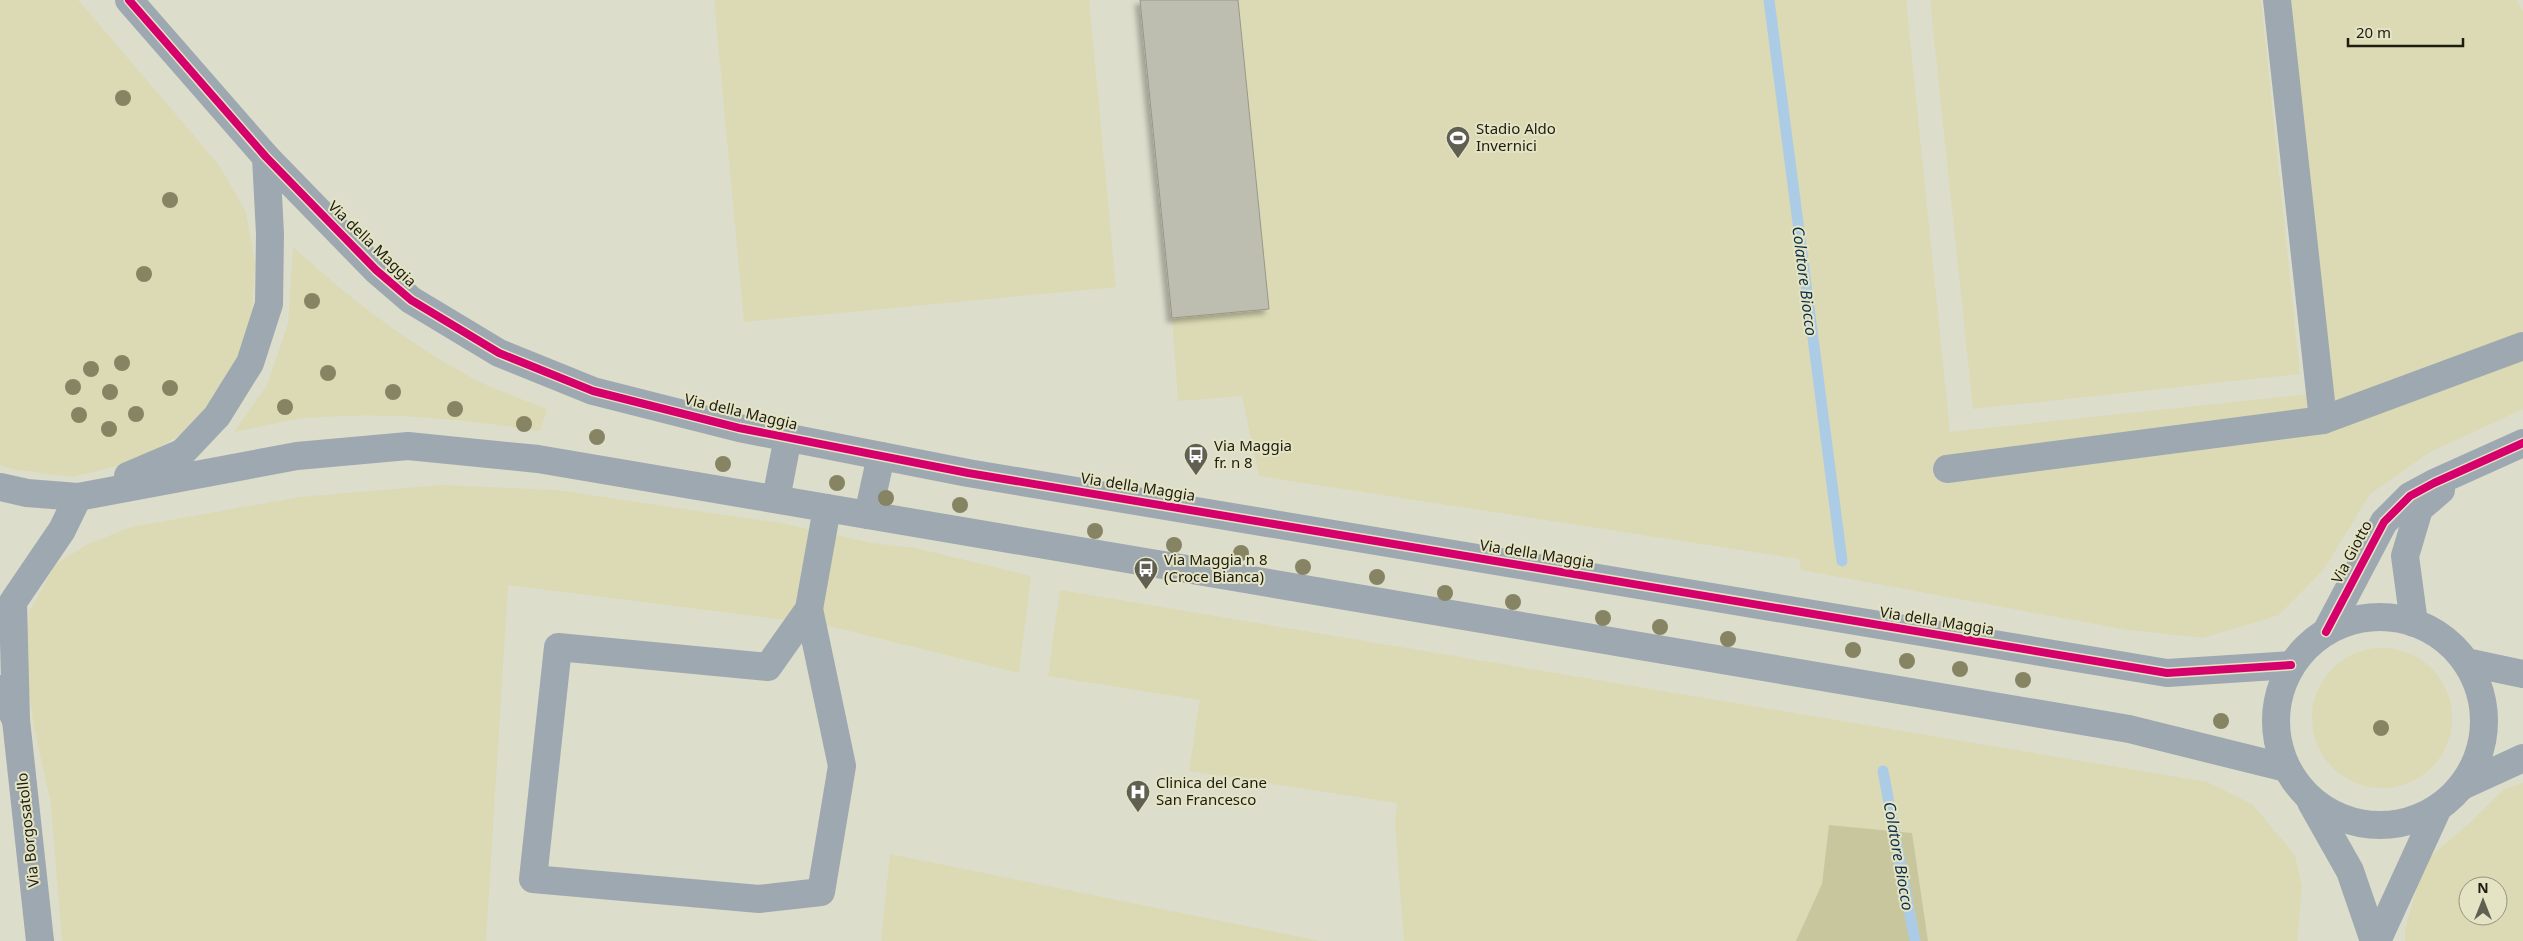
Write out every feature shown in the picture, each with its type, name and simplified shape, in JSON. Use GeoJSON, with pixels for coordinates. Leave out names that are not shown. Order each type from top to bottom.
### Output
{"type":"FeatureCollection","features":[{"type":"Feature","properties":{"kind":"street","name":"Via della Maggia"},"geometry":{"type":"LineString","coordinates":[[129,0],[266,157],[376,270],[411,300],[499,353],[593,391],[739,428],[968,473],[2167,673],[2291,666]]}},
{"type":"Feature","properties":{"kind":"street"},"geometry":{"type":"LineString","coordinates":[[2277,0],[2323,420]]}},
{"type":"Feature","properties":{"kind":"street"},"geometry":{"type":"LineString","coordinates":[[78,497],[182,453],[217,416],[250,363],[269,304],[270,234],[266,157]]}},
{"type":"Feature","properties":{"kind":"street"},"geometry":{"type":"LineString","coordinates":[[1946,469],[2323,420],[2523,346]]}},
{"type":"Feature","properties":{"kind":"street"},"geometry":{"type":"LineString","coordinates":[[776,499],[788,438]]}},
{"type":"Feature","properties":{"kind":"street","name":"Via Giotto"},"geometry":{"type":"LineString","coordinates":[[2326,632],[2384,522],[2410,496],[2434,483],[2489,460],[2523,443]]}},
{"type":"Feature","properties":{"kind":"street"},"geometry":{"type":"LineString","coordinates":[[0,488],[27,493],[78,497],[297,456],[408,446],[538,458],[2129,729],[2286,768]]}},
{"type":"Feature","properties":{"kind":"street"},"geometry":{"type":"LineString","coordinates":[[868,514],[880,456]]}},
{"type":"Feature","properties":{"kind":"street","name":"Via Giotto"},"geometry":{"type":"LineString","coordinates":[[2414,623],[2405,556],[2419,509],[2432,496],[2489,460]]}},
{"type":"Feature","properties":{"kind":"street","name":"Via Borgosatollo"},"geometry":{"type":"LineString","coordinates":[[40,941],[16,720],[6,604],[62,530],[78,497]]}},
{"type":"Feature","properties":{"kind":"street"},"geometry":{"type":"LineString","coordinates":[[809,609],[768,667],[558,647],[533,879],[759,898],[822,892],[842,766],[809,609],[827,508]]}},
{"type":"Feature","properties":{"kind":"street"},"geometry":{"type":"LineString","coordinates":[[2375,941],[2350,871],[2307,797],[2286,768],[2276,734],[2277,699],[2291,666],[2306,647],[2326,632],[2354,620],[2384,617],[2414,623],[2443,638],[2466,662],[2480,692],[2484,725],[2478,757],[2462,786]]}},
{"type":"Feature","properties":{"kind":"street"},"geometry":{"type":"LineString","coordinates":[[2466,662],[2523,674]]}},
{"type":"Feature","properties":{"kind":"street","name":"Via Borgosatollo"},"geometry":{"type":"LineString","coordinates":[[0,689],[16,720]]}},
{"type":"Feature","properties":{"kind":"street"},"geometry":{"type":"LineString","coordinates":[[2307,797],[2336,816],[2370,825],[2406,823],[2438,808],[2462,786],[2523,758]]}},
{"type":"Feature","properties":{"kind":"street"},"geometry":{"type":"LineString","coordinates":[[2375,941],[2438,808]]}},
{"type":"Feature","properties":{"kind":"green space"},"geometry":{"type":"Polygon","coordinates":[[[0,0],[78,0],[219,165],[246,212],[255,264],[252,312],[236,362],[208,406],[178,436],[134,462],[72,477],[12,469],[0,465],[0,0]]]}},
{"type":"Feature","properties":{"kind":"green space"},"geometry":{"type":"Polygon","coordinates":[[[714,0],[1089,0],[1116,287],[744,322],[714,0]]]}},
{"type":"Feature","properties":{"kind":"green space"},"geometry":{"type":"Polygon","coordinates":[[[1140,0],[1906,0],[1950,432],[2309,394],[2272,0],[2517,0],[2523,12],[2523,409],[2430,452],[2370,494],[2324,569],[2279,615],[2203,638],[2128,630],[1801,570],[1799,559],[1259,476],[1242,396],[1178,401],[1172,318],[1140,0]]]}},
{"type":"Feature","properties":{"kind":"green space"},"geometry":{"type":"Polygon","coordinates":[[[1930,0],[2261,0],[2300,374],[1973,409],[1930,0]]]}},
{"type":"Feature","properties":{"kind":"green space"},"geometry":{"type":"Polygon","coordinates":[[[293,247],[357,302],[425,350],[474,379],[547,409],[540,431],[423,417],[364,415],[305,418],[234,432],[267,385],[288,324],[293,247]]]}},
{"type":"Feature","properties":{"kind":"green space"},"geometry":{"type":"Polygon","coordinates":[[[442,485],[556,490],[780,523],[872,543],[915,548],[1031,576],[1019,673],[825,625],[508,585],[486,941],[62,941],[51,804],[34,727],[24,657],[29,612],[56,564],[86,545],[131,527],[300,497],[442,485]]]}},
{"type":"Feature","properties":{"kind":"green space"},"geometry":{"type":"Polygon","coordinates":[[[1060,590],[2207,782],[2252,804],[2295,855],[2302,888],[2297,941],[1928,941],[1912,833],[1829,825],[1822,885],[1796,941],[1404,941],[1395,824],[1397,803],[1189,771],[1200,700],[1048,676],[1060,590]]]}},
{"type":"Feature","properties":{"kind":"green space"},"geometry":{"type":"Polygon","coordinates":[[[2382,648],[2396,649],[2409,653],[2432,668],[2447,691],[2451,704],[2451,732],[2447,745],[2432,768],[2409,783],[2396,787],[2382,788],[2368,787],[2355,783],[2332,768],[2317,745],[2313,732],[2312,718],[2313,704],[2317,691],[2332,668],[2355,653],[2368,649],[2382,648]]]}},
{"type":"Feature","properties":{"kind":"green space"},"geometry":{"type":"Polygon","coordinates":[[[2523,783],[2523,941],[2405,941],[2405,930],[2424,862],[2472,821],[2503,790],[2523,783]]]}},
{"type":"Feature","properties":{"kind":"green space"},"geometry":{"type":"Polygon","coordinates":[[[1829,825],[1912,833],[1928,941],[1796,941],[1822,884],[1829,825]]]}},
{"type":"Feature","properties":{"kind":"green space"},"geometry":{"type":"Polygon","coordinates":[[[890,854],[1320,941],[881,941],[890,854]]]}},
{"type":"Feature","properties":{"kind":"building"},"geometry":{"type":"Polygon","coordinates":[[[1140,0],[1238,0],[1269,309],[1172,318],[1140,0]]]}},
{"type":"Feature","properties":{"kind":"waterway","name":"Colatore Biocco"},"geometry":{"type":"LineString","coordinates":[[1769,0],[1842,561]]}},
{"type":"Feature","properties":{"kind":"waterway","name":"Colatore Biocco"},"geometry":{"type":"LineString","coordinates":[[1883,771],[1915,941]]}},
{"type":"Feature","properties":{"kind":"cycle path"},"geometry":{"type":"LineString","coordinates":[[129,0],[266,157],[376,270],[411,300],[499,353],[593,391],[739,428],[968,473],[2167,673],[2291,665]]}},
{"type":"Feature","properties":{"kind":"cycle path"},"geometry":{"type":"LineString","coordinates":[[2326,632],[2384,522],[2410,496],[2434,483],[2523,443]]}},
{"type":"Feature","properties":{"kind":"place","name":"Stadio Aldo Invernici"},"geometry":{"type":"Point","coordinates":[1458,159]}},
{"type":"Feature","properties":{"kind":"place","name":"Via Maggia fr. n 8"},"geometry":{"type":"Point","coordinates":[1196,476]}},
{"type":"Feature","properties":{"kind":"place","name":"Via Maggia n 8 (Croce Bianca)"},"geometry":{"type":"Point","coordinates":[1146,590]}},
{"type":"Feature","properties":{"kind":"place","name":"Clinica del Cane San Francesco"},"geometry":{"type":"Point","coordinates":[1138,813]}}]}
